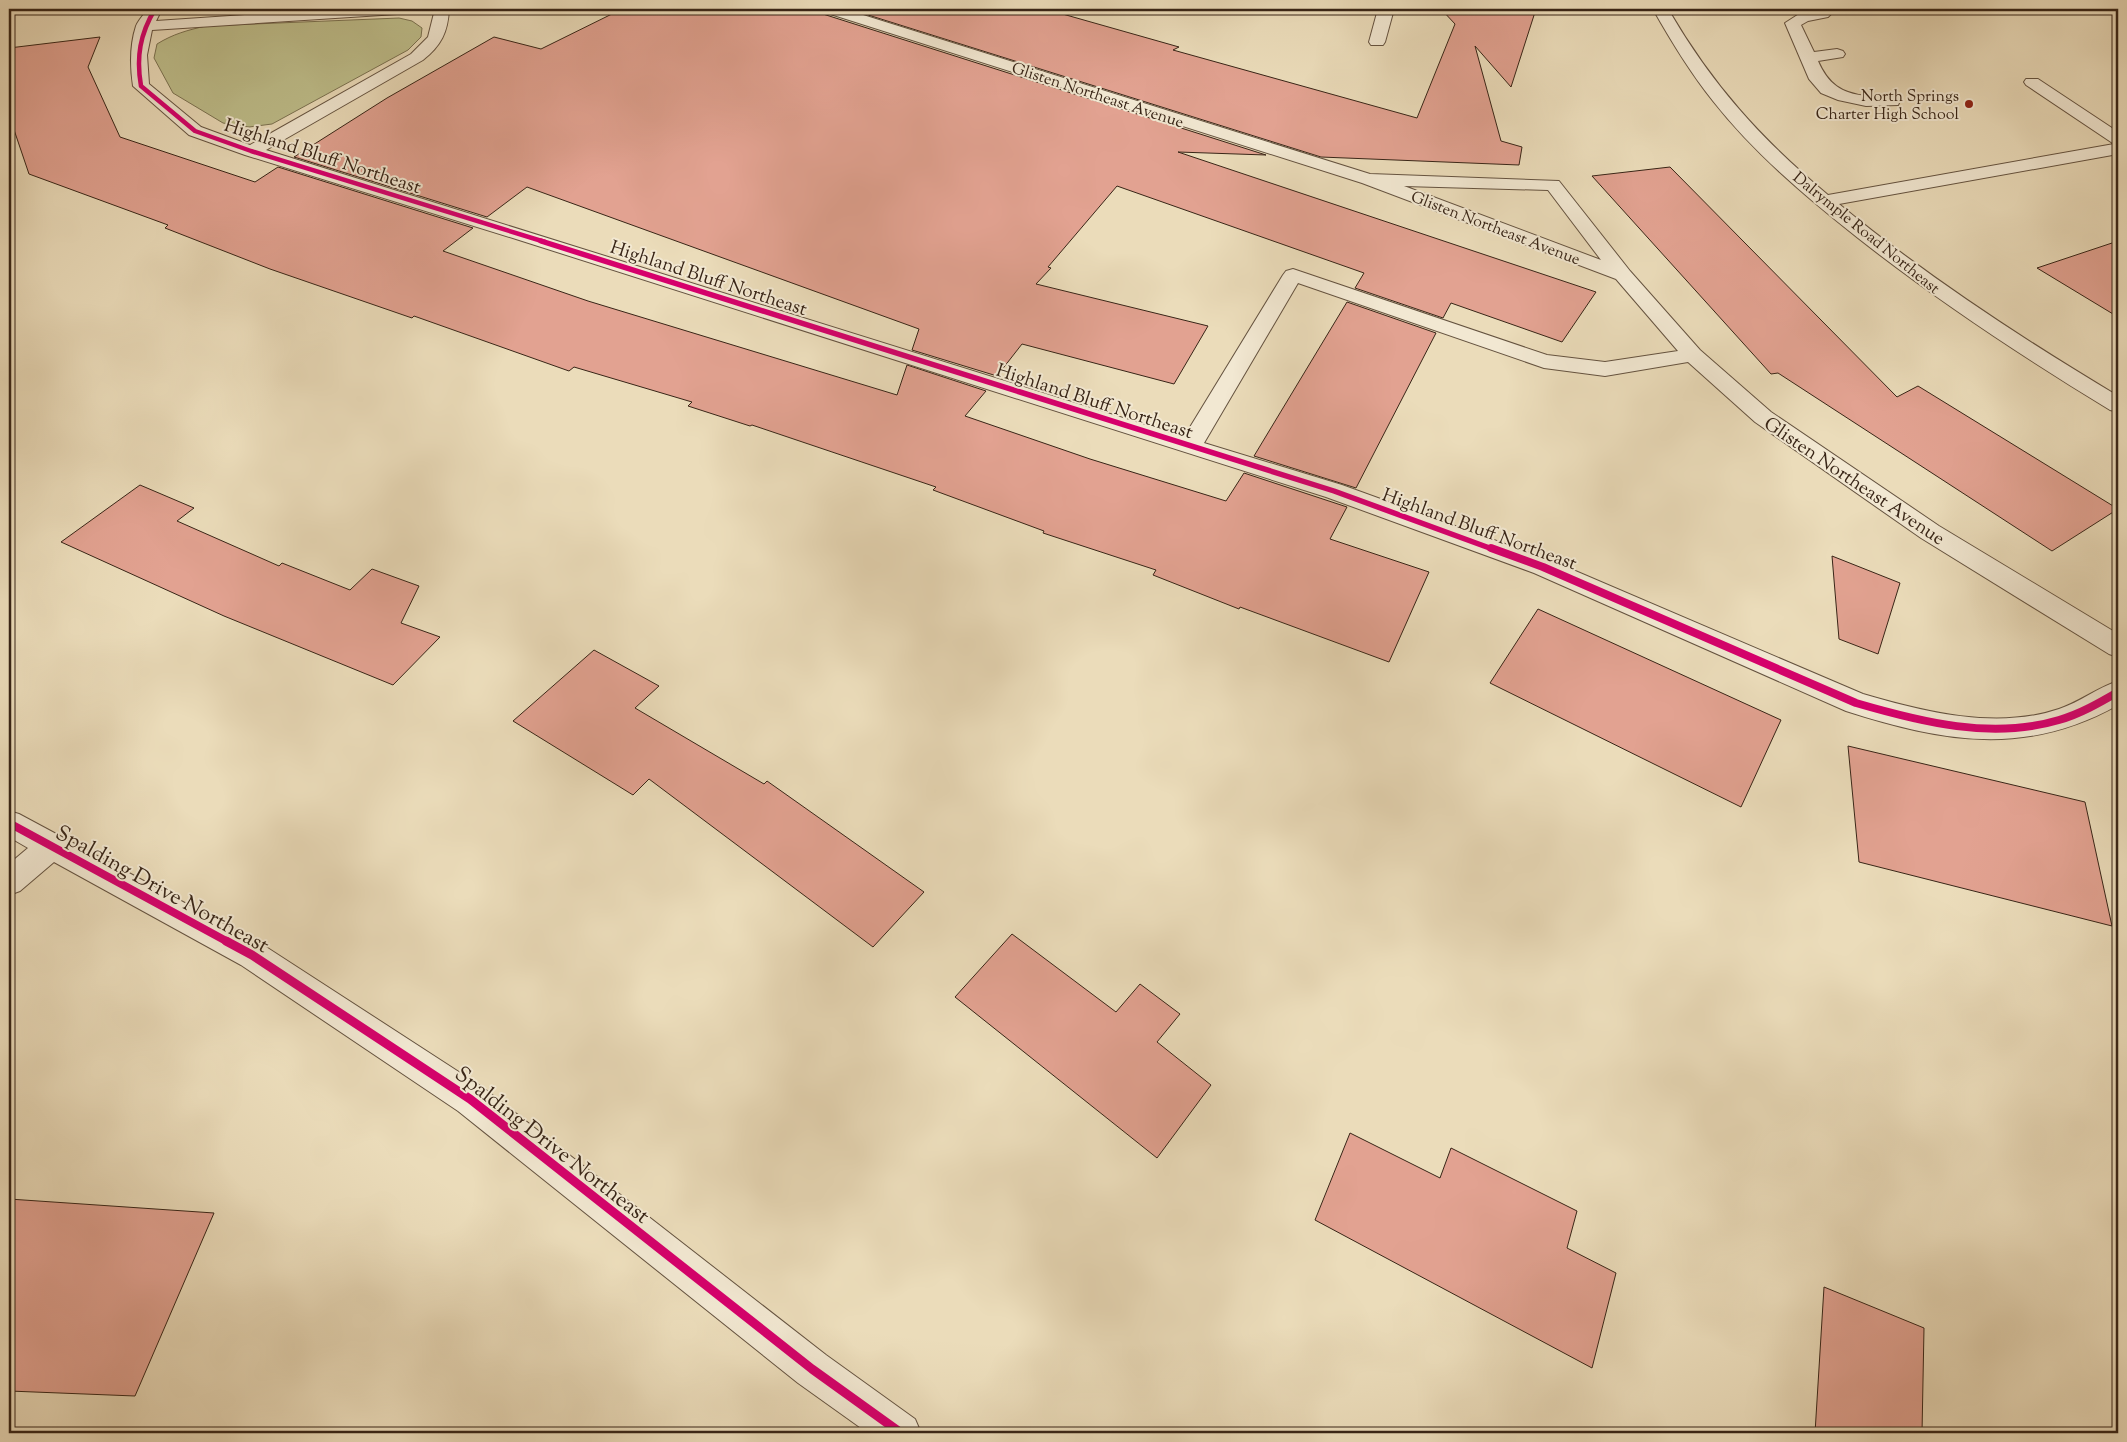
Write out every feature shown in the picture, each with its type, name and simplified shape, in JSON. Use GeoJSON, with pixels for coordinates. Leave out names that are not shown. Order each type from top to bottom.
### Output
{"type":"FeatureCollection","features":[{"type":"Feature","properties":{"kind":"street"},"geometry":{"type":"LineString","coordinates":[[149,18],[397,9]]}},
{"type":"Feature","properties":{"kind":"street"},"geometry":{"type":"LineString","coordinates":[[250,151],[417,57],[430,47],[438,36],[442,9]]}},
{"type":"Feature","properties":{"kind":"street","name":"Glisten Northeast Avenue"},"geometry":{"type":"LineString","coordinates":[[829,9],[1368,178],[1623,275]]}},
{"type":"Feature","properties":{"kind":"street"},"geometry":{"type":"LineString","coordinates":[[1376,42],[1386,9]]}},
{"type":"Feature","properties":{"kind":"street","name":"Dalrymple Road Northeast"},"geometry":{"type":"LineString","coordinates":[[1661,9],[1682,46],[1719,98],[1767,150],[1824,201],[1892,256],[1985,322],[2118,405]]}},
{"type":"Feature","properties":{"kind":"street"},"geometry":{"type":"LineString","coordinates":[[1822,14],[1804,17],[1793,23],[1816,79],[1827,89],[1844,96],[1866,101],[1892,101]]}},
{"type":"Feature","properties":{"kind":"street","name":"Highland Bluff Northeast"},"geometry":{"type":"LineString","coordinates":[[149,18],[137,65],[140,86],[195,131],[250,151],[523,235],[1334,491],[1544,567],[1856,703],[1889,713],[1939,724],[1972,728],[2023,727],[2052,722],[2085,711],[2118,692]]}},
{"type":"Feature","properties":{"kind":"street"},"geometry":{"type":"LineString","coordinates":[[1807,58],[1837,54]]}},
{"type":"Feature","properties":{"kind":"street"},"geometry":{"type":"LineString","coordinates":[[2032,82],[2118,140]]}},
{"type":"Feature","properties":{"kind":"street"},"geometry":{"type":"LineString","coordinates":[[1824,201],[2118,149]]}},
{"type":"Feature","properties":{"kind":"street","name":"Glisten Northeast Avenue"},"geometry":{"type":"LineString","coordinates":[[1368,178],[1452,184],[1553,185],[1623,275],[1693,355],[1763,417],[1930,532],[2118,647]]}},
{"type":"Feature","properties":{"kind":"street"},"geometry":{"type":"LineString","coordinates":[[1190,447],[1293,276],[1544,361],[1605,368],[1693,355]]}},
{"type":"Feature","properties":{"kind":"street","name":"Spalding Drive Northeast"},"geometry":{"type":"LineString","coordinates":[[9,823],[252,955],[470,1099],[812,1369],[901,1433]]}},
{"type":"Feature","properties":{"kind":"street"},"geometry":{"type":"LineString","coordinates":[[9,882],[51,847]]}},
{"type":"Feature","properties":{"kind":"green space"},"geometry":{"type":"Polygon","coordinates":[[[399,18],[412,21],[422,28],[421,37],[408,50],[272,124],[249,127],[223,123],[173,93],[154,58],[157,44],[181,33],[206,26],[399,18]]]}},
{"type":"Feature","properties":{"kind":"building"},"geometry":{"type":"Polygon","coordinates":[[[622,9],[820,9],[823,14],[1266,155],[1178,152],[1596,292],[1562,342],[1451,303],[1443,318],[1355,288],[1364,273],[1117,186],[1048,267],[1051,268],[1036,284],[1208,326],[1174,384],[1022,344],[997,376],[912,350],[919,329],[527,187],[487,217],[294,157],[387,98],[494,37],[541,49],[622,9]]]}},
{"type":"Feature","properties":{"kind":"building"},"geometry":{"type":"Polygon","coordinates":[[[849,9],[1045,9],[1179,47],[1173,50],[1417,118],[1455,24],[1441,9],[1536,9],[1511,87],[1475,46],[1501,141],[1522,147],[1519,165],[1321,157],[849,9]]]}},
{"type":"Feature","properties":{"kind":"building"},"geometry":{"type":"Polygon","coordinates":[[[100,37],[88,67],[120,137],[255,182],[278,167],[473,228],[443,251],[588,301],[897,395],[907,365],[986,391],[965,416],[1090,459],[1226,501],[1244,473],[1347,507],[1330,539],[1429,572],[1389,662],[1240,607],[1239,609],[1153,575],[1156,570],[1043,533],[1044,531],[933,490],[936,487],[752,425],[750,426],[688,406],[692,402],[574,367],[569,371],[414,316],[412,318],[270,269],[165,228],[168,225],[29,174],[9,115],[9,48],[100,37]]]}},
{"type":"Feature","properties":{"kind":"building"},"geometry":{"type":"Polygon","coordinates":[[[1670,167],[1897,397],[1918,386],[2118,509],[2052,551],[1778,373],[1771,374],[1592,176],[1670,167]]]}},
{"type":"Feature","properties":{"kind":"building"},"geometry":{"type":"Polygon","coordinates":[[[2118,241],[2118,317],[2037,268],[2118,241]]]}},
{"type":"Feature","properties":{"kind":"building"},"geometry":{"type":"Polygon","coordinates":[[[1347,302],[1436,333],[1356,488],[1254,456],[1347,302]]]}},
{"type":"Feature","properties":{"kind":"building"},"geometry":{"type":"Polygon","coordinates":[[[140,485],[194,508],[177,521],[279,566],[282,563],[350,590],[372,569],[419,586],[401,623],[440,637],[393,685],[224,616],[61,542],[140,485]]]}},
{"type":"Feature","properties":{"kind":"building"},"geometry":{"type":"Polygon","coordinates":[[[1832,556],[1900,583],[1878,654],[1839,639],[1832,556]]]}},
{"type":"Feature","properties":{"kind":"building"},"geometry":{"type":"Polygon","coordinates":[[[1538,609],[1781,720],[1741,807],[1490,683],[1538,609]]]}},
{"type":"Feature","properties":{"kind":"building"},"geometry":{"type":"Polygon","coordinates":[[[594,650],[659,686],[635,708],[764,784],[767,781],[924,892],[873,947],[649,779],[633,795],[513,721],[594,650]]]}},
{"type":"Feature","properties":{"kind":"building"},"geometry":{"type":"Polygon","coordinates":[[[1848,746],[2085,802],[2112,926],[1859,862],[1848,746]]]}},
{"type":"Feature","properties":{"kind":"building"},"geometry":{"type":"Polygon","coordinates":[[[1012,934],[1116,1012],[1140,984],[1180,1014],[1157,1042],[1211,1085],[1157,1158],[955,997],[1012,934]]]}},
{"type":"Feature","properties":{"kind":"building"},"geometry":{"type":"Polygon","coordinates":[[[1350,1133],[1440,1178],[1451,1148],[1577,1211],[1567,1248],[1616,1273],[1592,1368],[1315,1220],[1350,1133]]]}},
{"type":"Feature","properties":{"kind":"building"},"geometry":{"type":"Polygon","coordinates":[[[9,1199],[214,1213],[135,1396],[9,1391],[9,1199]]]}},
{"type":"Feature","properties":{"kind":"building"},"geometry":{"type":"Polygon","coordinates":[[[1824,1287],[1924,1328],[1922,1433],[1815,1433],[1824,1287]]]}},
{"type":"Feature","properties":{"kind":"cycle path"},"geometry":{"type":"LineString","coordinates":[[155,9],[145,27],[140,46],[138,65],[141,86],[195,131],[251,151],[1334,491],[1543,567],[1856,703],[1879,710],[1953,726],[2003,729],[2028,727],[2052,722],[2086,709],[2118,692]]}},
{"type":"Feature","properties":{"kind":"cycle path"},"geometry":{"type":"LineString","coordinates":[[9,823],[252,955],[470,1099],[812,1369],[901,1433]]}},
{"type":"Feature","properties":{"kind":"place","name":"North Springs Charter High School"},"geometry":{"type":"Point","coordinates":[1969,104]}}]}
